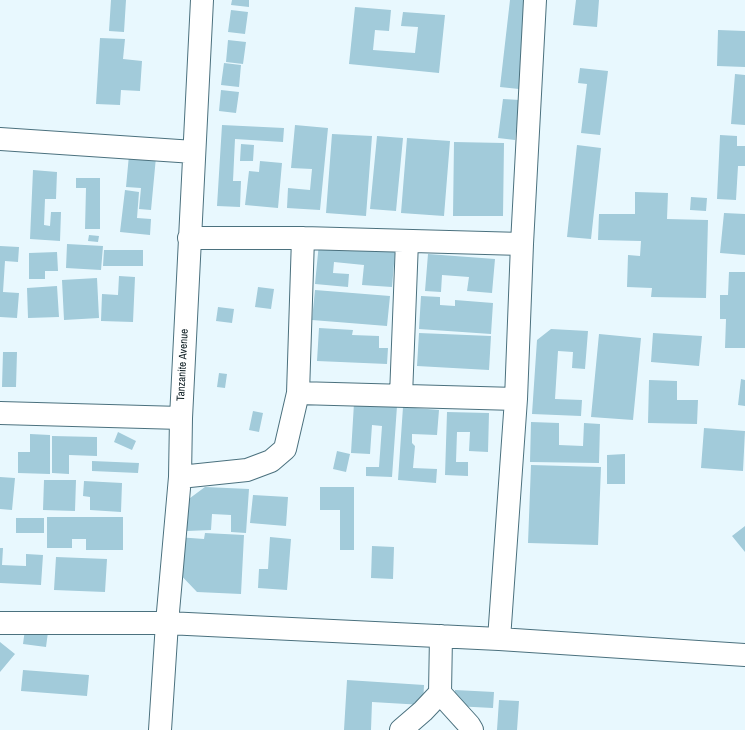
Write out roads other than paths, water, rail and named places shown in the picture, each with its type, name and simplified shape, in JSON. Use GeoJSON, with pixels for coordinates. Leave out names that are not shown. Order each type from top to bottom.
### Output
{"type":"FeatureCollection","features":[{"type":"Feature","properties":{"kind":"street","name":"Tanzanite Avenue"},"geometry":{"type":"LineString","coordinates":[[160,730],[167,623],[180,477],[181,418],[189,238],[202,0]]}},
{"type":"Feature","properties":{"kind":"street"},"geometry":{"type":"LineString","coordinates":[[499,639],[516,399],[522,244],[535,0]]}},
{"type":"Feature","properties":{"kind":"street"},"geometry":{"type":"LineString","coordinates":[[0,139],[194,152]]}},
{"type":"Feature","properties":{"kind":"street"},"geometry":{"type":"LineString","coordinates":[[189,238],[303,238],[522,244]]}},
{"type":"Feature","properties":{"kind":"street"},"geometry":{"type":"LineString","coordinates":[[180,477],[247,470],[272,462],[285,449],[298,393],[303,238]]}},
{"type":"Feature","properties":{"kind":"street"},"geometry":{"type":"LineString","coordinates":[[401,396],[407,241]]}},
{"type":"Feature","properties":{"kind":"street"},"geometry":{"type":"LineString","coordinates":[[298,393],[516,399]]}},
{"type":"Feature","properties":{"kind":"street"},"geometry":{"type":"LineString","coordinates":[[0,413],[181,418]]}},
{"type":"Feature","properties":{"kind":"street"},"geometry":{"type":"LineString","coordinates":[[0,623],[167,623],[499,639],[745,655]]}},
{"type":"Feature","properties":{"kind":"street"},"geometry":{"type":"LineString","coordinates":[[401,730],[423,711],[440,693],[441,636]]}},
{"type":"Feature","properties":{"kind":"street"},"geometry":{"type":"LineString","coordinates":[[440,693],[472,730]]}}]}
